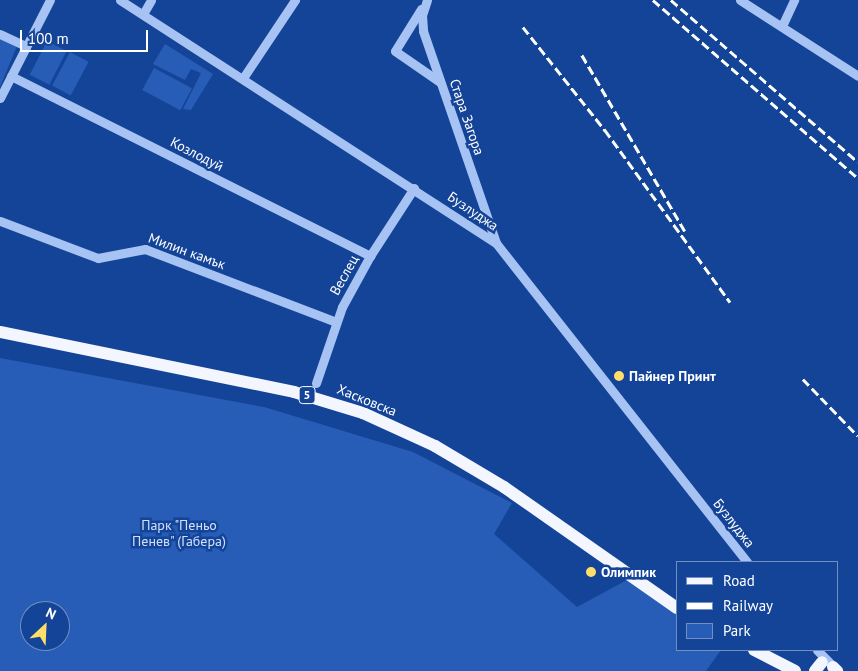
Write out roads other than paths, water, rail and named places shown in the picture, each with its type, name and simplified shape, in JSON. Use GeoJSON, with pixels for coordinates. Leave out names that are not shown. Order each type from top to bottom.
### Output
{"type":"FeatureCollection","features":[{"type":"Feature","properties":{"kind":"main road","name":"Хасковска"},"geometry":{"type":"LineString","coordinates":[[0,332],[294,392],[363,413],[435,446],[504,487],[676,607]]}},
{"type":"Feature","properties":{"kind":"main road"},"geometry":{"type":"LineString","coordinates":[[756,651],[795,671]]}},
{"type":"Feature","properties":{"kind":"street"},"geometry":{"type":"LineString","coordinates":[[0,98],[50,0]]}},
{"type":"Feature","properties":{"kind":"street","name":"Бузлуджа"},"geometry":{"type":"LineString","coordinates":[[120,0],[244,78],[496,243],[746,561]]}},
{"type":"Feature","properties":{"kind":"street"},"geometry":{"type":"LineString","coordinates":[[143,14],[151,0]]}},
{"type":"Feature","properties":{"kind":"street"},"geometry":{"type":"LineString","coordinates":[[244,78],[295,0]]}},
{"type":"Feature","properties":{"kind":"street"},"geometry":{"type":"LineString","coordinates":[[740,0],[858,76]]}},
{"type":"Feature","properties":{"kind":"street"},"geometry":{"type":"LineString","coordinates":[[782,26],[794,0]]}},
{"type":"Feature","properties":{"kind":"street"},"geometry":{"type":"LineString","coordinates":[[426,2],[395,51],[440,82]]}},
{"type":"Feature","properties":{"kind":"street","name":"Стара Загора"},"geometry":{"type":"LineString","coordinates":[[426,2],[421,24],[496,243]]}},
{"type":"Feature","properties":{"kind":"street"},"geometry":{"type":"LineString","coordinates":[[0,34],[26,46]]}},
{"type":"Feature","properties":{"kind":"street","name":"Козлодуй"},"geometry":{"type":"LineString","coordinates":[[12,76],[370,256]]}},
{"type":"Feature","properties":{"kind":"street","name":"Веслец"},"geometry":{"type":"LineString","coordinates":[[316,383],[336,322],[370,256],[414,188]]}},
{"type":"Feature","properties":{"kind":"street","name":"Милин камък"},"geometry":{"type":"LineString","coordinates":[[0,221],[98,258],[145,249],[336,322]]}},
{"type":"Feature","properties":{"kind":"railway"},"geometry":{"type":"LineString","coordinates":[[653,0],[858,178]]}},
{"type":"Feature","properties":{"kind":"railway"},"geometry":{"type":"LineString","coordinates":[[671,0],[858,162]]}},
{"type":"Feature","properties":{"kind":"railway"},"geometry":{"type":"LineString","coordinates":[[523,27],[605,130],[730,302]]}},
{"type":"Feature","properties":{"kind":"railway"},"geometry":{"type":"LineString","coordinates":[[582,55],[685,231]]}},
{"type":"Feature","properties":{"kind":"railway"},"geometry":{"type":"LineString","coordinates":[[803,379],[858,436]]}},
{"type":"Feature","properties":{"kind":"place","name":"Пайнер Принт"},"geometry":{"type":"Point","coordinates":[619,376]}},
{"type":"Feature","properties":{"kind":"place","name":"Олимпик"},"geometry":{"type":"Point","coordinates":[591,572]}},
{"type":"Feature","properties":{"kind":"park label","name":"Парк \"Пеньо Пенев\" (Габера)"},"geometry":{"type":"Point","coordinates":[179,534]}}]}
